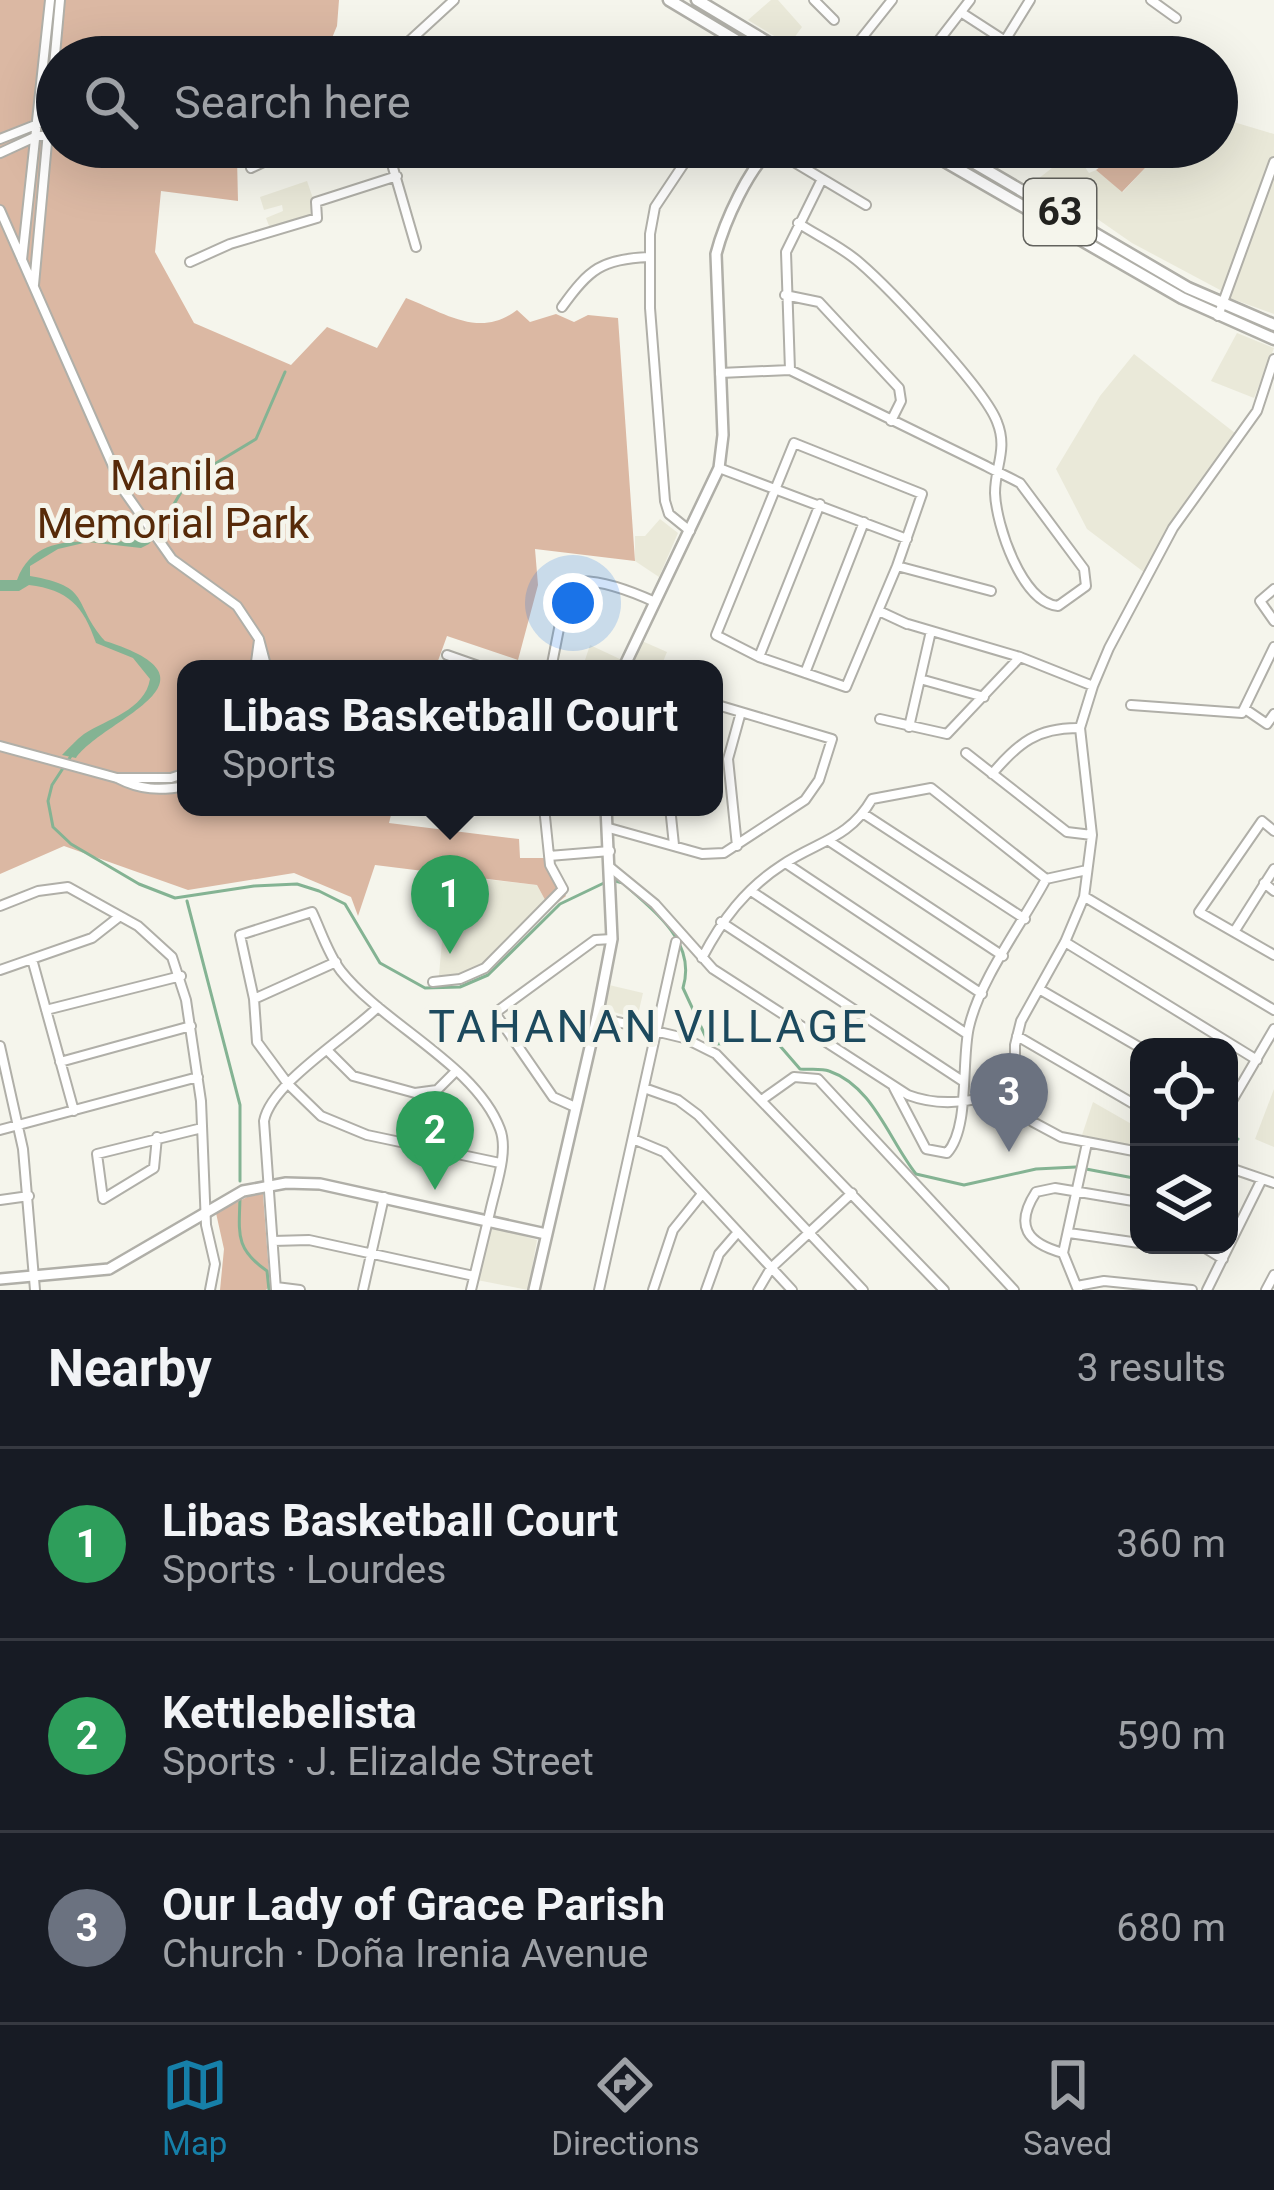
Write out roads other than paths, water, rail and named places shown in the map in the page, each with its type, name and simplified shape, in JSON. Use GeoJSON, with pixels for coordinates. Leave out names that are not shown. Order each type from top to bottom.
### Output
{"type":"FeatureCollection","features":[{"type":"Feature","properties":{"kind":"main road"},"geometry":{"type":"LineString","coordinates":[[669,0],[729,36]]}},
{"type":"Feature","properties":{"kind":"main road"},"geometry":{"type":"LineString","coordinates":[[697,0],[714,4],[761,36]]}},
{"type":"Feature","properties":{"kind":"main road","name":"63"},"geometry":{"type":"LineString","coordinates":[[959,168],[1274,339]]}},
{"type":"Feature","properties":{"kind":"main road","name":"63"},"geometry":{"type":"LineString","coordinates":[[982,168],[1221,310],[1274,325]]}},
{"type":"Feature","properties":{"kind":"street"},"geometry":{"type":"LineString","coordinates":[[47,36],[50,0]]}},
{"type":"Feature","properties":{"kind":"street"},"geometry":{"type":"LineString","coordinates":[[58,36],[61,0]]}},
{"type":"Feature","properties":{"kind":"street"},"geometry":{"type":"LineString","coordinates":[[415,36],[454,0]]}},
{"type":"Feature","properties":{"kind":"street"},"geometry":{"type":"LineString","coordinates":[[863,36],[892,0]]}},
{"type":"Feature","properties":{"kind":"street"},"geometry":{"type":"LineString","coordinates":[[944,36],[970,0]]}},
{"type":"Feature","properties":{"kind":"street"},"geometry":{"type":"LineString","coordinates":[[1008,36],[1030,0]]}},
{"type":"Feature","properties":{"kind":"street"},"geometry":{"type":"LineString","coordinates":[[817,1],[834,20]]}},
{"type":"Feature","properties":{"kind":"street"},"geometry":{"type":"LineString","coordinates":[[1157,2],[1176,18]]}},
{"type":"Feature","properties":{"kind":"street"},"geometry":{"type":"LineString","coordinates":[[962,14],[995,36]]}},
{"type":"Feature","properties":{"kind":"street"},"geometry":{"type":"LineString","coordinates":[[0,139],[36,123]]}},
{"type":"Feature","properties":{"kind":"street"},"geometry":{"type":"LineString","coordinates":[[0,153],[36,136]]}},
{"type":"Feature","properties":{"kind":"street"},"geometry":{"type":"LineString","coordinates":[[22,262],[36,144]]}},
{"type":"Feature","properties":{"kind":"street"},"geometry":{"type":"LineString","coordinates":[[1221,310],[1274,162]]}},
{"type":"Feature","properties":{"kind":"street"},"geometry":{"type":"LineString","coordinates":[[34,285],[46,168]]}},
{"type":"Feature","properties":{"kind":"street"},"geometry":{"type":"LineString","coordinates":[[394,168],[416,247]]}},
{"type":"Feature","properties":{"kind":"street"},"geometry":{"type":"LineString","coordinates":[[681,168],[656,207],[648,256],[664,502],[669,514],[689,531]]}},
{"type":"Feature","properties":{"kind":"street"},"geometry":{"type":"LineString","coordinates":[[629,660],[718,468],[723,435],[716,254],[728,219],[758,168]]}},
{"type":"Feature","properties":{"kind":"street"},"geometry":{"type":"LineString","coordinates":[[804,168],[866,205]]}},
{"type":"Feature","properties":{"kind":"street"},"geometry":{"type":"LineString","coordinates":[[190,262],[230,244],[317,218],[316,202],[397,176]]}},
{"type":"Feature","properties":{"kind":"street"},"geometry":{"type":"LineString","coordinates":[[790,370],[786,252],[822,178]]}},
{"type":"Feature","properties":{"kind":"street"},"geometry":{"type":"LineString","coordinates":[[0,210],[124,491],[179,566],[237,606],[259,639],[263,660]]}},
{"type":"Feature","properties":{"kind":"street"},"geometry":{"type":"LineString","coordinates":[[720,373],[790,370],[999,472],[1029,491],[1084,569],[1088,580],[1083,591],[1052,606],[1034,593],[1016,566],[995,499],[999,472],[1003,443],[996,418],[980,393],[859,262],[798,224]]}},
{"type":"Feature","properties":{"kind":"street"},"geometry":{"type":"LineString","coordinates":[[562,307],[601,265],[616,258],[648,256]]}},
{"type":"Feature","properties":{"kind":"street"},"geometry":{"type":"LineString","coordinates":[[785,295],[820,302],[898,388],[901,401],[891,421]]}},
{"type":"Feature","properties":{"kind":"street"},"geometry":{"type":"LineString","coordinates":[[1130,1150],[1044,1130],[1027,1113],[1015,1089],[1012,1069],[1017,1036],[1084,897],[1092,835],[1080,728],[1094,686],[1173,528],[1254,410],[1274,359]]}},
{"type":"Feature","properties":{"kind":"street"},"geometry":{"type":"LineString","coordinates":[[794,443],[920,491],[922,498],[897,566],[846,687],[759,657],[716,635],[775,487],[794,443]]}},
{"type":"Feature","properties":{"kind":"street"},"geometry":{"type":"LineString","coordinates":[[718,468],[907,539]]}},
{"type":"Feature","properties":{"kind":"street"},"geometry":{"type":"LineString","coordinates":[[759,657],[820,504]]}},
{"type":"Feature","properties":{"kind":"street"},"geometry":{"type":"LineString","coordinates":[[805,673],[864,521]]}},
{"type":"Feature","properties":{"kind":"street"},"geometry":{"type":"LineString","coordinates":[[897,566],[991,591]]}},
{"type":"Feature","properties":{"kind":"street"},"geometry":{"type":"LineString","coordinates":[[553,660],[568,583],[579,580],[655,602]]}},
{"type":"Feature","properties":{"kind":"street"},"geometry":{"type":"LineString","coordinates":[[1274,590],[1260,602],[1274,621]]}},
{"type":"Feature","properties":{"kind":"street"},"geometry":{"type":"LineString","coordinates":[[879,611],[1094,686]]}},
{"type":"Feature","properties":{"kind":"street"},"geometry":{"type":"LineString","coordinates":[[909,727],[931,631]]}},
{"type":"Feature","properties":{"kind":"street"},"geometry":{"type":"LineString","coordinates":[[1244,711],[1274,647]]}},
{"type":"Feature","properties":{"kind":"street"},"geometry":{"type":"LineString","coordinates":[[259,660],[261,654]]}},
{"type":"Feature","properties":{"kind":"street"},"geometry":{"type":"LineString","coordinates":[[447,655],[461,660]]}},
{"type":"Feature","properties":{"kind":"street"},"geometry":{"type":"LineString","coordinates":[[880,719],[947,734],[1021,657]]}},
{"type":"Feature","properties":{"kind":"street"},"geometry":{"type":"LineString","coordinates":[[920,679],[984,697]]}},
{"type":"Feature","properties":{"kind":"street"},"geometry":{"type":"LineString","coordinates":[[1131,705],[1244,711],[1267,724],[1274,714]]}},
{"type":"Feature","properties":{"kind":"street"},"geometry":{"type":"LineString","coordinates":[[609,828],[710,854],[737,847],[814,789],[832,739],[723,707]]}},
{"type":"Feature","properties":{"kind":"street"},"geometry":{"type":"LineString","coordinates":[[737,847],[728,759],[742,712]]}},
{"type":"Feature","properties":{"kind":"street"},"geometry":{"type":"LineString","coordinates":[[992,774],[1024,739],[1055,728],[1080,728]]}},
{"type":"Feature","properties":{"kind":"street"},"geometry":{"type":"LineString","coordinates":[[0,746],[160,790],[177,787]]}},
{"type":"Feature","properties":{"kind":"street"},"geometry":{"type":"LineString","coordinates":[[965,753],[1067,832],[1092,835]]}},
{"type":"Feature","properties":{"kind":"street"},"geometry":{"type":"LineString","coordinates":[[134,781],[177,774]]}},
{"type":"Feature","properties":{"kind":"street"},"geometry":{"type":"LineString","coordinates":[[702,958],[721,922],[751,891],[786,863],[853,828],[872,799],[931,788],[1046,879]]}},
{"type":"Feature","properties":{"kind":"street"},"geometry":{"type":"LineString","coordinates":[[864,814],[1024,920]]}},
{"type":"Feature","properties":{"kind":"street"},"geometry":{"type":"LineString","coordinates":[[434,982],[480,972],[563,889],[549,856],[545,816]]}},
{"type":"Feature","properties":{"kind":"street"},"geometry":{"type":"LineString","coordinates":[[533,1290],[611,939],[608,816]]}},
{"type":"Feature","properties":{"kind":"street"},"geometry":{"type":"LineString","coordinates":[[671,816],[674,845]]}},
{"type":"Feature","properties":{"kind":"street"},"geometry":{"type":"LineString","coordinates":[[1274,831],[1262,821],[1199,912],[1274,955]]}},
{"type":"Feature","properties":{"kind":"street"},"geometry":{"type":"LineString","coordinates":[[829,841],[1004,956]]}},
{"type":"Feature","properties":{"kind":"street"},"geometry":{"type":"LineString","coordinates":[[549,856],[610,850]]}},
{"type":"Feature","properties":{"kind":"street"},"geometry":{"type":"LineString","coordinates":[[786,863],[982,994]]}},
{"type":"Feature","properties":{"kind":"street"},"geometry":{"type":"LineString","coordinates":[[1234,932],[1274,869]]}},
{"type":"Feature","properties":{"kind":"street"},"geometry":{"type":"LineString","coordinates":[[893,1087],[926,1150],[946,1153],[952,1148],[967,1034],[982,994],[1046,879],[1087,870]]}},
{"type":"Feature","properties":{"kind":"street"},"geometry":{"type":"LineString","coordinates":[[611,872],[656,904],[702,958],[744,992],[893,1087],[921,1100],[961,1103],[1015,1089]]}},
{"type":"Feature","properties":{"kind":"street"},"geometry":{"type":"LineString","coordinates":[[1264,883],[1274,891]]}},
{"type":"Feature","properties":{"kind":"street"},"geometry":{"type":"LineString","coordinates":[[0,906],[38,890],[68,887],[160,942],[181,976],[198,1077],[206,1210],[215,1264],[210,1290]]}},
{"type":"Feature","properties":{"kind":"street"},"geometry":{"type":"LineString","coordinates":[[751,891],[967,1034]]}},
{"type":"Feature","properties":{"kind":"street"},"geometry":{"type":"LineString","coordinates":[[1084,897],[1274,1010]]}},
{"type":"Feature","properties":{"kind":"street"},"geometry":{"type":"LineString","coordinates":[[471,1290],[500,1162],[501,1129],[456,1071],[379,1006],[336,962],[312,912],[240,935],[254,999],[257,1042],[288,1084],[321,1116],[350,1130],[500,1162]]}},
{"type":"Feature","properties":{"kind":"street"},"geometry":{"type":"LineString","coordinates":[[0,970],[92,938],[120,916]]}},
{"type":"Feature","properties":{"kind":"street"},"geometry":{"type":"LineString","coordinates":[[721,922],[964,1082]]}},
{"type":"Feature","properties":{"kind":"street"},"geometry":{"type":"LineString","coordinates":[[575,1106],[553,1097],[495,1013],[595,940],[611,939]]}},
{"type":"Feature","properties":{"kind":"street"},"geometry":{"type":"LineString","coordinates":[[599,1290],[676,942]]}},
{"type":"Feature","properties":{"kind":"street"},"geometry":{"type":"LineString","coordinates":[[1065,942],[1257,1060]]}},
{"type":"Feature","properties":{"kind":"street"},"geometry":{"type":"LineString","coordinates":[[32,959],[74,1111]]}},
{"type":"Feature","properties":{"kind":"street"},"geometry":{"type":"LineString","coordinates":[[254,999],[336,962]]}},
{"type":"Feature","properties":{"kind":"street"},"geometry":{"type":"LineString","coordinates":[[46,1010],[181,976]]}},
{"type":"Feature","properties":{"kind":"street"},"geometry":{"type":"LineString","coordinates":[[1039,989],[1130,1042]]}},
{"type":"Feature","properties":{"kind":"street"},"geometry":{"type":"LineString","coordinates":[[300,1290],[276,1289],[264,1121],[271,1100],[379,1006]]}},
{"type":"Feature","properties":{"kind":"street"},"geometry":{"type":"LineString","coordinates":[[597,1017],[656,1030],[716,1054],[944,1290]]}},
{"type":"Feature","properties":{"kind":"street"},"geometry":{"type":"LineString","coordinates":[[60,1062],[191,1026]]}},
{"type":"Feature","properties":{"kind":"street"},"geometry":{"type":"LineString","coordinates":[[1238,1090],[1274,1030]]}},
{"type":"Feature","properties":{"kind":"street"},"geometry":{"type":"LineString","coordinates":[[1017,1036],[1130,1102]]}},
{"type":"Feature","properties":{"kind":"street"},"geometry":{"type":"LineString","coordinates":[[0,1046],[20,1125],[35,1283]]}},
{"type":"Feature","properties":{"kind":"street"},"geometry":{"type":"LineString","coordinates":[[328,1052],[352,1076],[415,1093],[437,1090],[456,1071]]}},
{"type":"Feature","properties":{"kind":"street"},"geometry":{"type":"LineString","coordinates":[[0,1130],[198,1077]]}},
{"type":"Feature","properties":{"kind":"street"},"geometry":{"type":"LineString","coordinates":[[763,1099],[794,1077],[818,1079],[1014,1290]]}},
{"type":"Feature","properties":{"kind":"street"},"geometry":{"type":"LineString","coordinates":[[644,1088],[678,1100],[698,1115],[863,1290]]}},
{"type":"Feature","properties":{"kind":"street"},"geometry":{"type":"LineString","coordinates":[[157,1137],[154,1168],[103,1199],[97,1154],[157,1137],[202,1128]]}},
{"type":"Feature","properties":{"kind":"street"},"geometry":{"type":"LineString","coordinates":[[632,1139],[664,1151],[791,1290]]}},
{"type":"Feature","properties":{"kind":"street"},"geometry":{"type":"LineString","coordinates":[[1088,1143],[1064,1252],[1077,1288],[1104,1282],[1192,1290]]}},
{"type":"Feature","properties":{"kind":"street"},"geometry":{"type":"LineString","coordinates":[[1238,1171],[1274,1184]]}},
{"type":"Feature","properties":{"kind":"street"},"geometry":{"type":"LineString","coordinates":[[1207,1290],[1262,1179]]}},
{"type":"Feature","properties":{"kind":"street"},"geometry":{"type":"LineString","coordinates":[[0,1279],[35,1283],[110,1269],[206,1210],[243,1191],[269,1185],[320,1184],[546,1234]]}},
{"type":"Feature","properties":{"kind":"street"},"geometry":{"type":"LineString","coordinates":[[1064,1252],[1036,1244],[1025,1219],[1036,1192],[1055,1188],[1130,1201]]}},
{"type":"Feature","properties":{"kind":"street"},"geometry":{"type":"LineString","coordinates":[[758,1290],[771,1268],[852,1193]]}},
{"type":"Feature","properties":{"kind":"street"},"geometry":{"type":"LineString","coordinates":[[653,1290],[673,1230],[702,1194]]}},
{"type":"Feature","properties":{"kind":"street"},"geometry":{"type":"LineString","coordinates":[[0,1200],[29,1196]]}},
{"type":"Feature","properties":{"kind":"street"},"geometry":{"type":"LineString","coordinates":[[363,1290],[384,1197]]}},
{"type":"Feature","properties":{"kind":"street"},"geometry":{"type":"LineString","coordinates":[[706,1290],[719,1254],[738,1232]]}},
{"type":"Feature","properties":{"kind":"street"},"geometry":{"type":"LineString","coordinates":[[1069,1233],[1130,1243]]}},
{"type":"Feature","properties":{"kind":"street"},"geometry":{"type":"LineString","coordinates":[[273,1241],[309,1240],[474,1276]]}},
{"type":"Feature","properties":{"kind":"street"},"geometry":{"type":"LineString","coordinates":[[1214,1254],[1222,1259]]}},
{"type":"Feature","properties":{"kind":"street"},"geometry":{"type":"LineString","coordinates":[[1267,1290],[1274,1275]]}},
{"type":"Feature","properties":{"kind":"waterway"},"geometry":{"type":"LineString","coordinates":[[159,530],[188,480],[256,439],[285,372]]}},
{"type":"Feature","properties":{"kind":"waterway"},"geometry":{"type":"LineString","coordinates":[[71,756],[52,785],[48,801],[53,827],[71,844],[139,884],[175,898],[254,886],[297,884],[319,891],[345,904],[380,963],[425,988],[460,987],[488,975],[560,904],[606,882]]}},
{"type":"Feature","properties":{"kind":"waterway"},"geometry":{"type":"LineString","coordinates":[[615,881],[647,905],[678,942],[686,971],[683,988],[709,1044],[774,1039],[800,1069],[826,1070],[844,1078],[869,1101],[916,1174],[964,1185],[1036,1169],[1076,1167]]}},
{"type":"Feature","properties":{"kind":"waterway"},"geometry":{"type":"LineString","coordinates":[[187,901],[240,1105],[240,1181]]}},
{"type":"Feature","properties":{"kind":"waterway"},"geometry":{"type":"LineString","coordinates":[[1086,1169],[1130,1177]]}},
{"type":"Feature","properties":{"kind":"waterway"},"geometry":{"type":"LineString","coordinates":[[240,1198],[241,1240],[267,1271],[269,1290]]}},
{"type":"Feature","properties":{"kind":"place","name":"Libas Basketball Court"},"geometry":{"type":"Point","coordinates":[450,954]}},
{"type":"Feature","properties":{"kind":"place","name":"Our Lady of Grace Parish"},"geometry":{"type":"Point","coordinates":[1009,1152]}},
{"type":"Feature","properties":{"kind":"place","name":"Kettlebelista"},"geometry":{"type":"Point","coordinates":[435,1190]}},
{"type":"Feature","properties":{"kind":"district","name":"TAHANAN VILLAGE"},"geometry":{"type":"Point","coordinates":[649,1026]}},
{"type":"Feature","properties":{"kind":"park label","name":"Manila Memorial Park"},"geometry":{"type":"Point","coordinates":[173,499]}}]}
